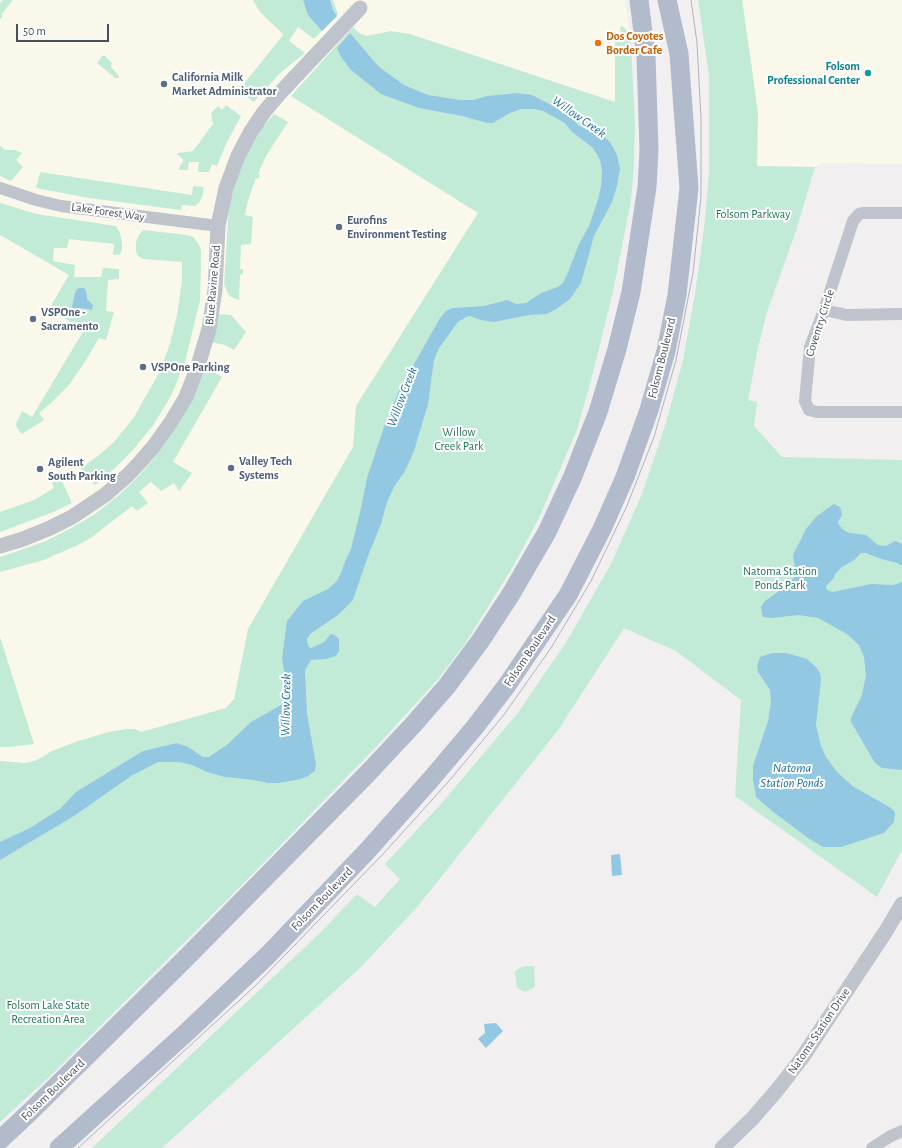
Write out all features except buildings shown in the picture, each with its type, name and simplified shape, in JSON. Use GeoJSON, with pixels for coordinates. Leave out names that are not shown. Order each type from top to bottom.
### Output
{"type":"FeatureCollection","features":[{"type":"Feature","properties":{"kind":"main road","name":"Folsom Boulevard"},"geometry":{"type":"LineString","coordinates":[[0,1140],[186,958],[368,773],[412,726],[447,686],[481,640],[511,594],[547,532],[573,476],[598,412],[617,349],[632,285],[647,187],[649,142],[646,56],[638,0]]}},
{"type":"Feature","properties":{"kind":"main road","name":"Folsom Boulevard"},"geometry":{"type":"LineString","coordinates":[[59,1148],[268,955],[368,850],[432,778],[508,685],[568,595],[602,529],[625,477],[649,410],[666,351],[677,296],[689,188],[679,54],[667,0]]}},
{"type":"Feature","properties":{"kind":"street","name":"Blue Ravine Road"},"geometry":{"type":"LineString","coordinates":[[0,546],[50,528],[105,495],[128,476],[141,462],[171,422],[186,396],[198,369],[209,329],[214,290],[218,226],[228,180],[238,156],[250,133],[264,112],[364,4]]}},
{"type":"Feature","properties":{"kind":"street","name":"Lake Forest Way"},"geometry":{"type":"LineString","coordinates":[[0,188],[36,200],[62,206],[218,226]]}},
{"type":"Feature","properties":{"kind":"street","name":"Coventry Circle"},"geometry":{"type":"LineString","coordinates":[[902,213],[863,213],[855,217],[810,347],[805,401],[809,410],[822,413],[902,412]]}},
{"type":"Feature","properties":{"kind":"street"},"geometry":{"type":"LineString","coordinates":[[824,310],[847,315],[902,314]]}},
{"type":"Feature","properties":{"kind":"street","name":"Natoma Station Drive"},"geometry":{"type":"LineString","coordinates":[[722,1148],[752,1119],[802,1058],[886,931],[902,904]]}},
{"type":"Feature","properties":{"kind":"street"},"geometry":{"type":"LineString","coordinates":[[872,1148],[902,1131]]}},
{"type":"Feature","properties":{"kind":"shaded area"},"geometry":{"type":"Polygon","coordinates":[[[0,0],[625,0],[631,43],[635,126],[631,201],[613,292],[577,430],[539,518],[514,565],[465,644],[439,678],[379,744],[240,887],[25,763],[0,761],[0,0]]]}},
{"type":"Feature","properties":{"kind":"shaded area"},"geometry":{"type":"Polygon","coordinates":[[[742,0],[902,0],[902,164],[824,163],[815,167],[757,166],[758,114],[742,0]]]}},
{"type":"Feature","properties":{"kind":"green space"},"geometry":{"type":"Polygon","coordinates":[[[3,0],[13,0],[1,15],[3,16],[0,19],[0,3],[3,0]]]}},
{"type":"Feature","properties":{"kind":"green space"},"geometry":{"type":"Polygon","coordinates":[[[253,0],[333,0],[338,14],[314,39],[298,27],[289,41],[305,53],[280,73],[254,102],[239,90],[283,35],[260,12],[253,0]]]}},
{"type":"Feature","properties":{"kind":"green space"},"geometry":{"type":"Polygon","coordinates":[[[698,0],[742,0],[758,114],[757,166],[815,167],[796,231],[767,312],[758,348],[748,400],[757,402],[754,426],[782,457],[902,460],[902,850],[877,897],[735,796],[741,700],[676,651],[624,628],[559,729],[418,906],[361,967],[162,1148],[92,1148],[320,933],[357,894],[375,907],[400,879],[385,864],[441,804],[517,714],[567,641],[611,564],[642,494],[665,426],[683,360],[695,294],[704,228],[709,173],[709,76],[698,0]]]}},
{"type":"Feature","properties":{"kind":"green space","name":"Willow Creek Park"},"geometry":{"type":"Polygon","coordinates":[[[620,26],[624,27],[628,32],[631,43],[635,126],[631,201],[613,292],[577,430],[539,518],[514,565],[465,644],[439,678],[379,744],[240,887],[47,1079],[0,1122],[0,761],[25,763],[37,760],[52,751],[75,742],[109,732],[135,729],[141,732],[226,708],[234,699],[248,629],[353,447],[356,406],[478,213],[291,96],[353,27],[359,33],[367,36],[391,31],[410,34],[615,102],[615,37],[621,33],[620,26]]]}},
{"type":"Feature","properties":{"kind":"green space"},"geometry":{"type":"Polygon","coordinates":[[[102,56],[105,56],[112,63],[111,67],[119,78],[114,78],[97,63],[102,56]]]}},
{"type":"Feature","properties":{"kind":"green space"},"geometry":{"type":"Polygon","coordinates":[[[226,105],[241,116],[226,144],[217,166],[212,164],[209,172],[198,172],[199,162],[189,162],[188,170],[179,170],[184,160],[177,154],[193,151],[213,124],[211,113],[218,106],[222,110],[226,105]]]}},
{"type":"Feature","properties":{"kind":"green space"},"geometry":{"type":"Polygon","coordinates":[[[274,114],[288,122],[266,156],[258,174],[260,175],[258,179],[256,178],[248,201],[245,215],[253,217],[251,244],[241,245],[240,269],[243,269],[243,274],[240,275],[239,300],[229,296],[224,284],[229,206],[233,190],[247,152],[262,128],[274,114]]]}},
{"type":"Feature","properties":{"kind":"green space"},"geometry":{"type":"Polygon","coordinates":[[[0,146],[5,150],[15,150],[22,153],[16,160],[23,167],[11,181],[0,176],[0,146]]]}},
{"type":"Feature","properties":{"kind":"green space"},"geometry":{"type":"Polygon","coordinates":[[[40,172],[192,195],[193,186],[204,187],[199,203],[195,206],[182,205],[181,210],[89,198],[36,188],[40,172]]]}},
{"type":"Feature","properties":{"kind":"green space"},"geometry":{"type":"Polygon","coordinates":[[[0,203],[37,214],[116,226],[120,233],[122,243],[122,250],[118,255],[113,255],[114,244],[69,239],[67,248],[54,248],[53,261],[75,265],[74,277],[101,277],[103,268],[119,269],[119,279],[108,280],[106,311],[114,312],[106,340],[99,338],[69,385],[39,413],[44,420],[22,434],[17,428],[16,424],[22,411],[32,417],[84,330],[49,309],[69,275],[0,235],[0,203]]]}},
{"type":"Feature","properties":{"kind":"green space"},"geometry":{"type":"Polygon","coordinates":[[[143,230],[187,235],[193,237],[198,243],[201,250],[200,300],[185,362],[172,394],[154,424],[132,451],[95,485],[79,466],[84,466],[114,442],[134,417],[159,373],[170,344],[177,315],[182,281],[182,262],[143,259],[138,256],[136,252],[136,242],[143,230]]]}},
{"type":"Feature","properties":{"kind":"green space"},"geometry":{"type":"Polygon","coordinates":[[[216,314],[231,315],[246,332],[234,350],[225,345],[211,342],[216,314]]]}},
{"type":"Feature","properties":{"kind":"green space"},"geometry":{"type":"Polygon","coordinates":[[[205,370],[222,377],[173,462],[192,473],[179,491],[174,483],[161,491],[151,482],[139,492],[148,503],[137,511],[132,506],[92,537],[78,545],[44,560],[0,572],[0,557],[46,541],[73,527],[95,514],[134,481],[167,441],[198,387],[205,370]]]}},
{"type":"Feature","properties":{"kind":"green space"},"geometry":{"type":"Polygon","coordinates":[[[61,479],[72,503],[51,513],[0,532],[0,512],[34,500],[54,488],[52,483],[61,479]]]}},
{"type":"Feature","properties":{"kind":"green space"},"geometry":{"type":"Polygon","coordinates":[[[0,637],[34,744],[0,747],[0,637]]]}},
{"type":"Feature","properties":{"kind":"green space"},"geometry":{"type":"Polygon","coordinates":[[[534,966],[535,987],[525,992],[517,988],[515,973],[516,970],[522,967],[534,966]]]}},
{"type":"Feature","properties":{"kind":"water"},"geometry":{"type":"Polygon","coordinates":[[[303,0],[330,0],[333,10],[337,16],[322,31],[308,15],[303,0]]]}},
{"type":"Feature","properties":{"kind":"water","name":"Willow Creek"},"geometry":{"type":"Polygon","coordinates":[[[350,33],[378,66],[404,85],[428,95],[460,100],[473,100],[487,96],[517,93],[532,95],[565,112],[579,126],[598,132],[610,142],[617,155],[620,169],[617,186],[612,202],[594,236],[581,283],[570,299],[547,314],[529,315],[494,322],[481,320],[470,316],[466,317],[458,322],[439,348],[434,360],[428,404],[414,451],[405,471],[395,485],[387,502],[381,524],[353,600],[338,615],[310,634],[307,639],[308,646],[311,648],[324,642],[331,634],[339,639],[339,651],[336,656],[326,659],[311,660],[305,670],[307,714],[316,764],[315,771],[301,779],[279,783],[268,783],[225,777],[179,762],[158,762],[131,776],[74,816],[0,860],[0,842],[30,828],[60,809],[76,792],[143,751],[177,743],[188,747],[203,757],[209,757],[228,744],[251,722],[288,701],[292,696],[285,677],[282,658],[287,621],[303,601],[328,589],[337,581],[351,549],[367,478],[385,424],[399,391],[440,318],[446,311],[452,308],[484,306],[507,300],[516,304],[526,303],[541,293],[558,287],[563,283],[579,244],[589,226],[601,186],[602,171],[600,160],[593,148],[571,131],[565,123],[543,111],[535,109],[521,109],[510,113],[493,123],[487,123],[462,116],[419,108],[381,94],[351,70],[341,57],[337,48],[350,33]]]}},
{"type":"Feature","properties":{"kind":"water"},"geometry":{"type":"Polygon","coordinates":[[[84,288],[86,291],[87,299],[93,305],[92,310],[81,308],[76,310],[72,307],[75,293],[77,289],[84,288]]]}},
{"type":"Feature","properties":{"kind":"water"},"geometry":{"type":"Polygon","coordinates":[[[834,504],[840,507],[842,515],[838,522],[845,531],[866,535],[878,545],[886,546],[895,541],[902,544],[902,566],[866,553],[861,553],[854,560],[842,567],[826,587],[827,590],[833,592],[871,584],[893,585],[902,582],[902,770],[882,768],[875,763],[851,722],[851,718],[862,695],[866,675],[864,657],[859,645],[847,634],[818,618],[799,615],[771,618],[763,617],[761,607],[765,601],[788,585],[796,575],[793,555],[806,529],[817,516],[834,504]]]}},
{"type":"Feature","properties":{"kind":"water","name":"Natoma Station Ponds"},"geometry":{"type":"Polygon","coordinates":[[[773,653],[786,653],[807,659],[820,673],[821,680],[816,725],[821,746],[826,757],[837,772],[854,787],[894,811],[894,822],[884,833],[841,847],[823,847],[808,838],[756,797],[753,779],[753,766],[768,721],[771,702],[770,690],[758,672],[757,666],[760,657],[773,653]]]}},
{"type":"Feature","properties":{"kind":"water"},"geometry":{"type":"Polygon","coordinates":[[[620,854],[622,875],[612,876],[611,855],[620,854]]]}},
{"type":"Feature","properties":{"kind":"water"},"geometry":{"type":"Polygon","coordinates":[[[496,1023],[503,1031],[486,1048],[478,1039],[485,1033],[484,1024],[496,1023]]]}},
{"type":"Feature","properties":{"kind":"tram line"},"geometry":{"type":"LineString","coordinates":[[78,1148],[254,987],[384,853],[449,781],[503,716],[551,648],[591,581],[626,508],[654,437],[676,360],[693,273],[701,197],[701,118],[697,43],[691,0]]}},
{"type":"Feature","properties":{"kind":"place","name":"Dos Coyotes Border Cafe"},"geometry":{"type":"Point","coordinates":[598,43]}},
{"type":"Feature","properties":{"kind":"place","name":"Folsom Professional Center"},"geometry":{"type":"Point","coordinates":[868,73]}},
{"type":"Feature","properties":{"kind":"place","name":"California Milk Market Administrator"},"geometry":{"type":"Point","coordinates":[164,84]}},
{"type":"Feature","properties":{"kind":"place","name":"Eurofins Environment Testing"},"geometry":{"type":"Point","coordinates":[339,227]}},
{"type":"Feature","properties":{"kind":"place","name":"VSPOne - Sacramento"},"geometry":{"type":"Point","coordinates":[33,319]}},
{"type":"Feature","properties":{"kind":"place","name":"VSPOne Parking"},"geometry":{"type":"Point","coordinates":[143,367]}},
{"type":"Feature","properties":{"kind":"place","name":"Valley Tech Systems"},"geometry":{"type":"Point","coordinates":[231,468]}},
{"type":"Feature","properties":{"kind":"place","name":"Agilent South Parking"},"geometry":{"type":"Point","coordinates":[40,469]}},
{"type":"Feature","properties":{"kind":"park label","name":"Folsom Parkway"},"geometry":{"type":"Point","coordinates":[753,214]}},
{"type":"Feature","properties":{"kind":"park label","name":"Natoma Station Ponds Park"},"geometry":{"type":"Point","coordinates":[780,578]}},
{"type":"Feature","properties":{"kind":"park label","name":"Folsom Lake State Recreation Area"},"geometry":{"type":"Point","coordinates":[48,1012]}}]}
